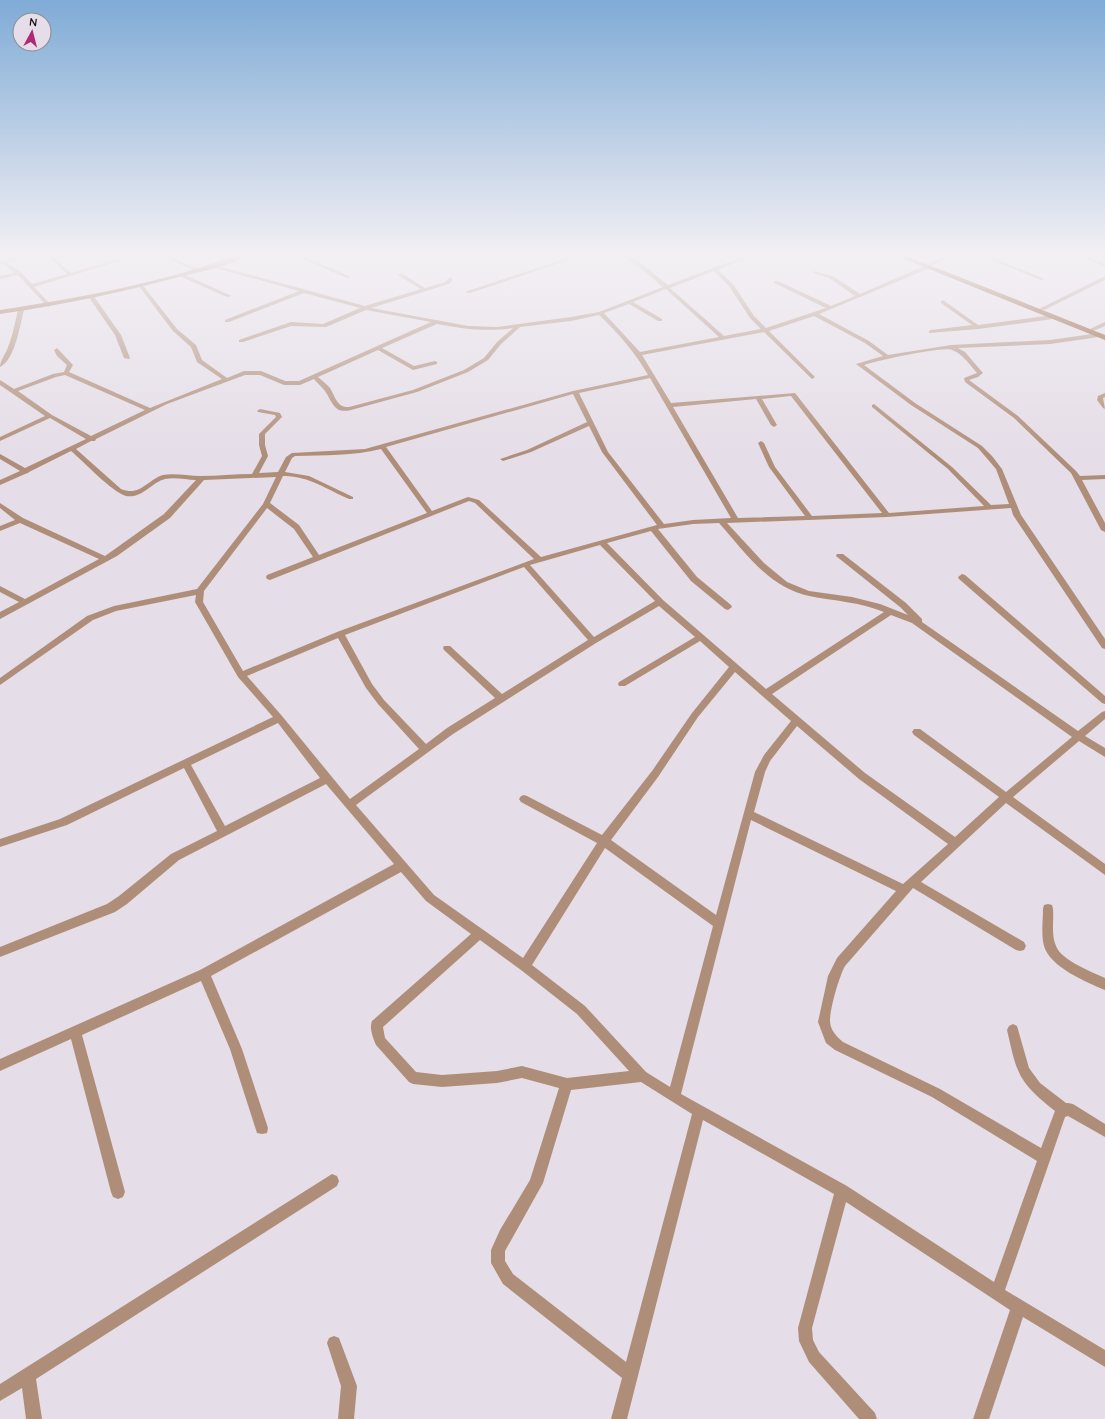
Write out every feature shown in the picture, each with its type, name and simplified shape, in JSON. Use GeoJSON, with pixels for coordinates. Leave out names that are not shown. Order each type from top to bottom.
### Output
{"type":"FeatureCollection","features":[{"type":"Feature","properties":{"kind":"main road"},"geometry":{"type":"LineString","coordinates":[[1064,321],[1103,336]]}},
{"type":"Feature","properties":{"kind":"main road"},"geometry":{"type":"LineString","coordinates":[[1073,321],[1093,329],[1103,336]]}},
{"type":"Feature","properties":{"kind":"street"},"geometry":{"type":"LineString","coordinates":[[0,365],[6,360],[10,351],[18,321]]}},
{"type":"Feature","properties":{"kind":"street"},"geometry":{"type":"LineString","coordinates":[[108,321],[118,335],[127,358]]}},
{"type":"Feature","properties":{"kind":"street"},"geometry":{"type":"LineString","coordinates":[[168,321],[175,330],[194,346],[199,361],[225,379]]}},
{"type":"Feature","properties":{"kind":"street"},"geometry":{"type":"LineString","coordinates":[[242,341],[291,324],[324,326],[335,321]]}},
{"type":"Feature","properties":{"kind":"street"},"geometry":{"type":"LineString","coordinates":[[432,321],[484,330],[556,321]]}},
{"type":"Feature","properties":{"kind":"street"},"geometry":{"type":"LineString","coordinates":[[609,321],[638,354],[652,376],[736,522]]}},
{"type":"Feature","properties":{"kind":"street"},"geometry":{"type":"LineString","coordinates":[[706,321],[723,338]]}},
{"type":"Feature","properties":{"kind":"street"},"geometry":{"type":"LineString","coordinates":[[756,321],[812,377]]}},
{"type":"Feature","properties":{"kind":"street"},"geometry":{"type":"LineString","coordinates":[[638,354],[765,331],[794,321]]}},
{"type":"Feature","properties":{"kind":"street"},"geometry":{"type":"LineString","coordinates":[[828,321],[867,342],[887,357]]}},
{"type":"Feature","properties":{"kind":"street"},"geometry":{"type":"LineString","coordinates":[[970,321],[978,327]]}},
{"type":"Feature","properties":{"kind":"street"},"geometry":{"type":"LineString","coordinates":[[931,332],[1021,321]]}},
{"type":"Feature","properties":{"kind":"street"},"geometry":{"type":"LineString","coordinates":[[0,484],[92,440],[150,410],[225,379],[253,372],[291,384],[300,383],[436,322]]}},
{"type":"Feature","properties":{"kind":"street"},"geometry":{"type":"LineString","coordinates":[[1093,329],[1105,324]]}},
{"type":"Feature","properties":{"kind":"street"},"geometry":{"type":"LineString","coordinates":[[315,377],[326,389],[338,407],[349,410],[415,391],[466,371],[488,358],[499,343],[518,327]]}},
{"type":"Feature","properties":{"kind":"street"},"geometry":{"type":"LineString","coordinates":[[1103,336],[1050,342],[951,347],[887,357],[859,364],[913,404],[980,447],[990,457],[999,469],[1013,506],[1105,646]]}},
{"type":"Feature","properties":{"kind":"street"},"geometry":{"type":"LineString","coordinates":[[951,347],[963,353],[980,373],[966,379],[966,381],[1016,417],[1079,478],[1088,501],[1105,530]]}},
{"type":"Feature","properties":{"kind":"street"},"geometry":{"type":"LineString","coordinates":[[378,348],[413,368],[435,363]]}},
{"type":"Feature","properties":{"kind":"street"},"geometry":{"type":"LineString","coordinates":[[57,350],[59,355],[70,365],[66,373]]}},
{"type":"Feature","properties":{"kind":"street"},"geometry":{"type":"LineString","coordinates":[[13,391],[55,375],[66,373],[150,410]]}},
{"type":"Feature","properties":{"kind":"street"},"geometry":{"type":"LineString","coordinates":[[652,376],[575,392],[383,447],[355,453],[294,454],[289,457],[266,504],[200,591],[199,602],[242,675],[279,718],[327,779],[430,898],[478,934],[525,966],[581,1010],[642,1076],[674,1097],[842,1190],[997,1293],[1105,1359]]}},
{"type":"Feature","properties":{"kind":"street"},"geometry":{"type":"LineString","coordinates":[[0,382],[50,416],[92,440]]}},
{"type":"Feature","properties":{"kind":"street"},"geometry":{"type":"LineString","coordinates":[[575,392],[605,452],[662,526]]}},
{"type":"Feature","properties":{"kind":"street"},"geometry":{"type":"LineString","coordinates":[[669,405],[789,393],[796,395],[887,515]]}},
{"type":"Feature","properties":{"kind":"street"},"geometry":{"type":"LineString","coordinates":[[1105,395],[1100,397],[1100,400],[1105,407]]}},
{"type":"Feature","properties":{"kind":"street"},"geometry":{"type":"LineString","coordinates":[[758,397],[774,425]]}},
{"type":"Feature","properties":{"kind":"street"},"geometry":{"type":"LineString","coordinates":[[874,406],[950,468],[989,507]]}},
{"type":"Feature","properties":{"kind":"street"},"geometry":{"type":"LineString","coordinates":[[255,475],[265,456],[262,445],[262,434],[279,416],[278,414],[260,411]]}},
{"type":"Feature","properties":{"kind":"street"},"geometry":{"type":"LineString","coordinates":[[0,439],[50,416]]}},
{"type":"Feature","properties":{"kind":"street"},"geometry":{"type":"LineString","coordinates":[[503,460],[529,451],[590,423]]}},
{"type":"Feature","properties":{"kind":"street"},"geometry":{"type":"LineString","coordinates":[[761,443],[772,467],[810,518]]}},
{"type":"Feature","properties":{"kind":"street"},"geometry":{"type":"LineString","coordinates":[[383,447],[431,514]]}},
{"type":"Feature","properties":{"kind":"street"},"geometry":{"type":"LineString","coordinates":[[73,449],[119,490],[128,494],[141,491],[157,480],[165,477],[202,478],[255,475],[281,476],[288,474],[308,477],[351,498]]}},
{"type":"Feature","properties":{"kind":"street"},"geometry":{"type":"LineString","coordinates":[[0,456],[26,472]]}},
{"type":"Feature","properties":{"kind":"street"},"geometry":{"type":"LineString","coordinates":[[1079,478],[1105,476]]}},
{"type":"Feature","properties":{"kind":"street"},"geometry":{"type":"LineString","coordinates":[[0,616],[106,559],[166,516],[202,478]]}},
{"type":"Feature","properties":{"kind":"street"},"geometry":{"type":"LineString","coordinates":[[270,577],[464,500],[477,501],[539,560]]}},
{"type":"Feature","properties":{"kind":"street"},"geometry":{"type":"LineString","coordinates":[[266,504],[294,523],[303,532],[318,559]]}},
{"type":"Feature","properties":{"kind":"street"},"geometry":{"type":"LineString","coordinates":[[0,505],[20,520],[106,559]]}},
{"type":"Feature","properties":{"kind":"street"},"geometry":{"type":"LineString","coordinates":[[242,675],[340,634],[525,564],[662,526],[693,522],[736,522],[887,515],[1013,506]]}},
{"type":"Feature","properties":{"kind":"street"},"geometry":{"type":"LineString","coordinates":[[0,529],[20,520]]}},
{"type":"Feature","properties":{"kind":"street"},"geometry":{"type":"LineString","coordinates":[[721,521],[761,566],[784,584],[808,593],[852,600],[891,611],[915,621],[1079,737],[1105,752]]}},
{"type":"Feature","properties":{"kind":"street"},"geometry":{"type":"LineString","coordinates":[[654,528],[694,580],[728,608]]}},
{"type":"Feature","properties":{"kind":"street"},"geometry":{"type":"LineString","coordinates":[[602,543],[660,602],[766,694],[886,795],[955,843]]}},
{"type":"Feature","properties":{"kind":"street"},"geometry":{"type":"LineString","coordinates":[[840,556],[903,605],[929,630]]}},
{"type":"Feature","properties":{"kind":"street"},"geometry":{"type":"LineString","coordinates":[[525,564],[593,641]]}},
{"type":"Feature","properties":{"kind":"street"},"geometry":{"type":"LineString","coordinates":[[962,577],[1105,701]]}},
{"type":"Feature","properties":{"kind":"street"},"geometry":{"type":"LineString","coordinates":[[0,589],[25,602]]}},
{"type":"Feature","properties":{"kind":"street"},"geometry":{"type":"LineString","coordinates":[[0,682],[90,618],[114,609],[200,591]]}},
{"type":"Feature","properties":{"kind":"street"},"geometry":{"type":"LineString","coordinates":[[350,804],[425,749],[501,699],[593,641],[660,602]]}},
{"type":"Feature","properties":{"kind":"street"},"geometry":{"type":"LineString","coordinates":[[766,694],[891,611]]}},
{"type":"Feature","properties":{"kind":"street"},"geometry":{"type":"LineString","coordinates":[[340,634],[369,686],[381,702],[425,749]]}},
{"type":"Feature","properties":{"kind":"street"},"geometry":{"type":"LineString","coordinates":[[622,684],[701,637]]}},
{"type":"Feature","properties":{"kind":"street"},"geometry":{"type":"LineString","coordinates":[[447,648],[501,699]]}},
{"type":"Feature","properties":{"kind":"street"},"geometry":{"type":"LineString","coordinates":[[525,966],[604,841],[655,774],[695,716],[735,666]]}},
{"type":"Feature","properties":{"kind":"street"},"geometry":{"type":"LineString","coordinates":[[1043,1157],[936,1093],[839,1046],[830,1039],[824,1022],[834,976],[841,962],[908,886],[1006,797],[1105,714]]}},
{"type":"Feature","properties":{"kind":"street"},"geometry":{"type":"LineString","coordinates":[[0,843],[63,822],[279,718]]}},
{"type":"Feature","properties":{"kind":"street"},"geometry":{"type":"LineString","coordinates":[[674,1097],[760,772],[767,758],[797,720]]}},
{"type":"Feature","properties":{"kind":"street"},"geometry":{"type":"LineString","coordinates":[[917,732],[1105,870]]}},
{"type":"Feature","properties":{"kind":"street"},"geometry":{"type":"LineString","coordinates":[[185,762],[223,832]]}},
{"type":"Feature","properties":{"kind":"street"},"geometry":{"type":"LineString","coordinates":[[0,952],[111,908],[123,900],[175,857],[327,779]]}},
{"type":"Feature","properties":{"kind":"street"},"geometry":{"type":"LineString","coordinates":[[524,799],[604,841],[720,924]]}},
{"type":"Feature","properties":{"kind":"street"},"geometry":{"type":"LineString","coordinates":[[748,814],[908,886],[1020,946]]}},
{"type":"Feature","properties":{"kind":"street"},"geometry":{"type":"LineString","coordinates":[[0,1065],[204,974],[401,866]]}},
{"type":"Feature","properties":{"kind":"street"},"geometry":{"type":"LineString","coordinates":[[1048,909],[1051,949],[1056,956],[1062,962],[1105,984]]}},
{"type":"Feature","properties":{"kind":"street"},"geometry":{"type":"LineString","coordinates":[[478,934],[382,1017],[376,1024],[380,1041],[413,1078],[442,1081],[496,1077],[522,1072],[567,1084],[642,1076]]}},
{"type":"Feature","properties":{"kind":"street"},"geometry":{"type":"LineString","coordinates":[[204,974],[236,1049],[262,1128]]}},
{"type":"Feature","properties":{"kind":"street"},"geometry":{"type":"LineString","coordinates":[[1013,1030],[1022,1066],[1028,1078],[1039,1090],[1064,1110]]}},
{"type":"Feature","properties":{"kind":"street"},"geometry":{"type":"LineString","coordinates":[[75,1032],[118,1192]]}},
{"type":"Feature","properties":{"kind":"street"},"geometry":{"type":"LineString","coordinates":[[567,1084],[536,1183],[505,1235],[498,1250],[498,1263],[508,1279],[631,1375]]}},
{"type":"Feature","properties":{"kind":"street"},"geometry":{"type":"LineString","coordinates":[[997,1293],[1043,1157],[1060,1113],[1068,1109],[1076,1112],[1105,1130]]}},
{"type":"Feature","properties":{"kind":"street"},"geometry":{"type":"LineString","coordinates":[[619,1419],[699,1110]]}},
{"type":"Feature","properties":{"kind":"street"},"geometry":{"type":"LineString","coordinates":[[0,1393],[332,1181]]}},
{"type":"Feature","properties":{"kind":"street"},"geometry":{"type":"LineString","coordinates":[[842,1190],[805,1328],[806,1342],[814,1357],[869,1419]]}},
{"type":"Feature","properties":{"kind":"street"},"geometry":{"type":"LineString","coordinates":[[981,1419],[1019,1306]]}},
{"type":"Feature","properties":{"kind":"street"},"geometry":{"type":"LineString","coordinates":[[334,1343],[349,1386],[346,1419]]}},
{"type":"Feature","properties":{"kind":"street"},"geometry":{"type":"LineString","coordinates":[[28,1375],[34,1419]]}}]}
